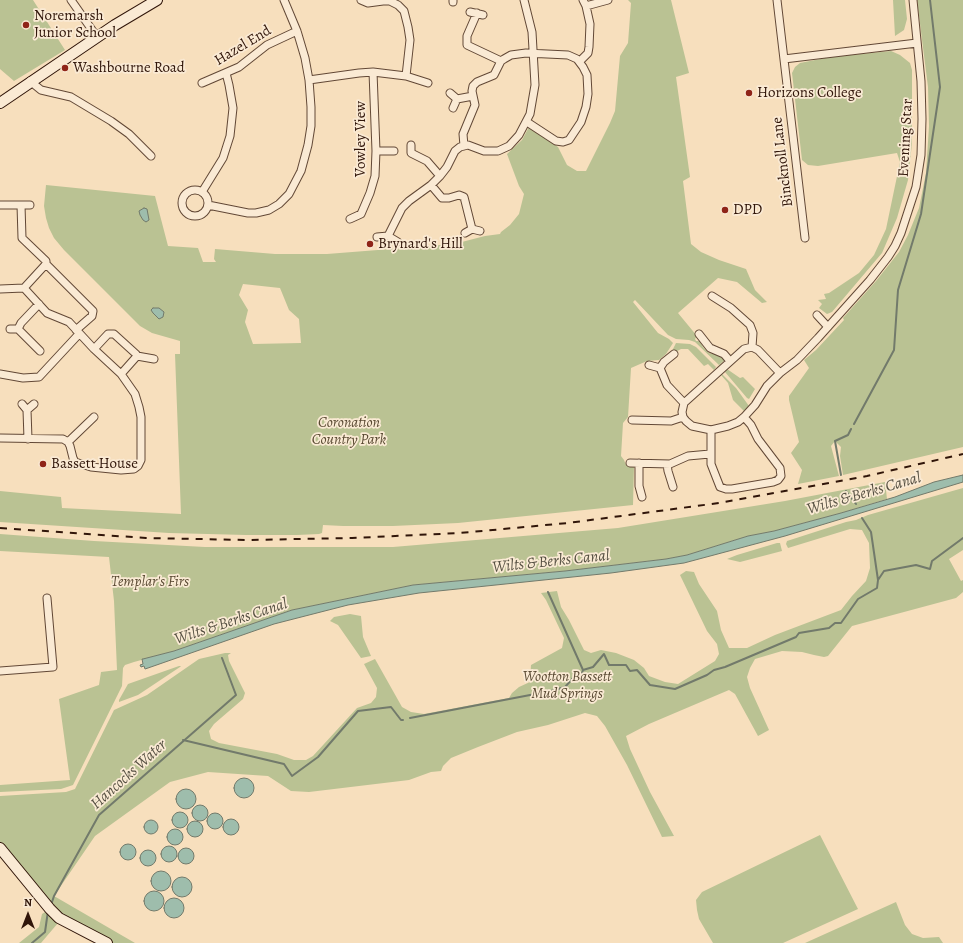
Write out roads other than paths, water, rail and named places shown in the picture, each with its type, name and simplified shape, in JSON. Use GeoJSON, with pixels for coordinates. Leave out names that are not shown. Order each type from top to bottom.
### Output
{"type":"FeatureCollection","features":[{"type":"Feature","properties":{"kind":"street"},"geometry":{"type":"LineString","coordinates":[[71,0],[97,38]]}},
{"type":"Feature","properties":{"kind":"street"},"geometry":{"type":"LineString","coordinates":[[0,103],[30,81],[157,0]]}},
{"type":"Feature","properties":{"kind":"street"},"geometry":{"type":"LineString","coordinates":[[208,205],[240,212],[256,213],[274,207],[284,200],[289,194],[301,171],[308,145],[311,117],[309,80],[305,58],[297,31],[284,0]]}},
{"type":"Feature","properties":{"kind":"street"},"geometry":{"type":"LineString","coordinates":[[361,0],[368,4],[390,1],[404,10],[410,40],[406,76]]}},
{"type":"Feature","properties":{"kind":"street"},"geometry":{"type":"LineString","coordinates":[[388,236],[402,208],[440,176],[447,167],[455,151],[464,146],[471,146],[488,151],[502,149],[509,146],[516,140],[527,122],[533,100],[535,78],[532,32],[524,0]]}},
{"type":"Feature","properties":{"kind":"street"},"geometry":{"type":"LineString","coordinates":[[580,61],[587,55],[589,50],[590,29],[584,3],[608,0]]}},
{"type":"Feature","properties":{"kind":"street","name":"Bincknoll Lane"},"geometry":{"type":"LineString","coordinates":[[777,0],[805,238]]}},
{"type":"Feature","properties":{"kind":"street","name":"Evening Star"},"geometry":{"type":"LineString","coordinates":[[683,417],[692,426],[711,430],[738,422],[755,405],[763,391],[780,373],[809,348],[828,327],[888,257],[899,239],[914,193],[921,162],[921,81],[913,0]]}},
{"type":"Feature","properties":{"kind":"street"},"geometry":{"type":"LineString","coordinates":[[477,13],[467,36],[467,45],[501,62]]}},
{"type":"Feature","properties":{"kind":"street","name":"Hazel End"},"geometry":{"type":"LineString","coordinates":[[202,83],[226,73],[244,63],[267,45],[297,31]]}},
{"type":"Feature","properties":{"kind":"street"},"geometry":{"type":"LineString","coordinates":[[784,59],[917,44]]}},
{"type":"Feature","properties":{"kind":"street"},"geometry":{"type":"LineString","coordinates":[[464,146],[463,134],[475,105],[472,88],[475,84],[494,75],[501,62],[511,55],[521,53],[568,55],[580,61],[587,75],[588,101],[581,122],[569,140],[563,142],[556,141],[527,122]]}},
{"type":"Feature","properties":{"kind":"street"},"geometry":{"type":"LineString","coordinates":[[309,80],[373,72],[406,76],[428,83]]}},
{"type":"Feature","properties":{"kind":"street","name":"Vowley View"},"geometry":{"type":"LineString","coordinates":[[350,219],[361,214],[376,176],[373,72]]}},
{"type":"Feature","properties":{"kind":"street"},"geometry":{"type":"LineString","coordinates":[[202,192],[223,158],[230,136],[233,108],[230,85],[226,73]]}},
{"type":"Feature","properties":{"kind":"street"},"geometry":{"type":"LineString","coordinates":[[30,81],[41,90],[71,97],[111,121],[129,134],[150,156]]}},
{"type":"Feature","properties":{"kind":"street"},"geometry":{"type":"LineString","coordinates":[[450,93],[457,99]]}},
{"type":"Feature","properties":{"kind":"street"},"geometry":{"type":"LineString","coordinates":[[457,99],[473,96]]}},
{"type":"Feature","properties":{"kind":"street"},"geometry":{"type":"LineString","coordinates":[[453,108],[457,99]]}},
{"type":"Feature","properties":{"kind":"street"},"geometry":{"type":"LineString","coordinates":[[411,145],[409,155],[427,161],[440,176]]}},
{"type":"Feature","properties":{"kind":"street"},"geometry":{"type":"LineString","coordinates":[[376,151],[394,151]]}},
{"type":"Feature","properties":{"kind":"street"},"geometry":{"type":"LineString","coordinates":[[431,185],[442,198],[449,198],[459,195],[464,197],[468,231],[480,231]]}},
{"type":"Feature","properties":{"kind":"street"},"geometry":{"type":"LineString","coordinates":[[195,189],[202,192],[207,198],[208,205],[204,212],[194,216],[187,214],[182,208],[182,200],[185,193],[195,189]]}},
{"type":"Feature","properties":{"kind":"street"},"geometry":{"type":"LineString","coordinates":[[0,205],[30,204]]}},
{"type":"Feature","properties":{"kind":"street"},"geometry":{"type":"LineString","coordinates":[[0,374],[23,378],[40,376],[92,316],[96,309],[46,264],[46,261],[22,238],[21,205]]}},
{"type":"Feature","properties":{"kind":"street"},"geometry":{"type":"LineString","coordinates":[[377,237],[388,236],[398,242]]}},
{"type":"Feature","properties":{"kind":"street"},"geometry":{"type":"LineString","coordinates":[[0,289],[24,288],[46,264]]}},
{"type":"Feature","properties":{"kind":"street"},"geometry":{"type":"LineString","coordinates":[[0,438],[63,439],[68,442],[72,448],[74,460],[80,465],[121,470],[134,469],[138,466],[141,460],[141,417],[135,394],[121,374],[66,320],[47,313],[24,288]]}},
{"type":"Feature","properties":{"kind":"street"},"geometry":{"type":"LineString","coordinates":[[712,296],[723,299],[750,325],[753,333],[752,348]]}},
{"type":"Feature","properties":{"kind":"street"},"geometry":{"type":"LineString","coordinates":[[18,329],[39,304]]}},
{"type":"Feature","properties":{"kind":"street"},"geometry":{"type":"LineString","coordinates":[[817,316],[828,327]]}},
{"type":"Feature","properties":{"kind":"street"},"geometry":{"type":"LineString","coordinates":[[10,329],[18,329],[40,351]]}},
{"type":"Feature","properties":{"kind":"street"},"geometry":{"type":"LineString","coordinates":[[94,349],[108,334],[114,334],[137,356],[154,359]]}},
{"type":"Feature","properties":{"kind":"street"},"geometry":{"type":"LineString","coordinates":[[700,334],[710,348],[724,354],[730,361]]}},
{"type":"Feature","properties":{"kind":"street"},"geometry":{"type":"LineString","coordinates":[[632,420],[670,421],[683,417],[682,412],[684,403],[744,349],[752,348],[758,350],[780,373]]}},
{"type":"Feature","properties":{"kind":"street"},"geometry":{"type":"LineString","coordinates":[[660,368],[664,362],[674,354]]}},
{"type":"Feature","properties":{"kind":"street"},"geometry":{"type":"LineString","coordinates":[[121,374],[137,356]]}},
{"type":"Feature","properties":{"kind":"street"},"geometry":{"type":"LineString","coordinates":[[649,366],[660,368]]}},
{"type":"Feature","properties":{"kind":"street"},"geometry":{"type":"LineString","coordinates":[[660,368],[666,385],[684,403]]}},
{"type":"Feature","properties":{"kind":"street"},"geometry":{"type":"LineString","coordinates":[[22,404],[27,410],[28,439]]}},
{"type":"Feature","properties":{"kind":"street"},"geometry":{"type":"LineString","coordinates":[[27,410],[34,404]]}},
{"type":"Feature","properties":{"kind":"street"},"geometry":{"type":"LineString","coordinates":[[68,442],[94,417]]}},
{"type":"Feature","properties":{"kind":"street"},"geometry":{"type":"LineString","coordinates":[[711,430],[710,454],[712,467],[718,486],[722,489],[752,486],[778,480],[781,476],[780,468],[758,439],[751,425],[744,417]]}},
{"type":"Feature","properties":{"kind":"street"},"geometry":{"type":"LineString","coordinates":[[630,463],[667,464],[676,462],[688,456],[710,454]]}},
{"type":"Feature","properties":{"kind":"street"},"geometry":{"type":"LineString","coordinates":[[639,463],[639,486],[642,496]]}},
{"type":"Feature","properties":{"kind":"street"},"geometry":{"type":"LineString","coordinates":[[667,464],[673,487]]}},
{"type":"Feature","properties":{"kind":"street"},"geometry":{"type":"LineString","coordinates":[[0,671],[53,667],[47,598]]}},
{"type":"Feature","properties":{"kind":"street"},"geometry":{"type":"LineString","coordinates":[[0,848],[48,907],[60,918],[107,943]]}},
{"type":"Feature","properties":{"kind":"waterway"},"geometry":{"type":"LineString","coordinates":[[854,424],[894,350],[898,290],[921,214],[940,87],[930,0]]}},
{"type":"Feature","properties":{"kind":"waterway"},"geometry":{"type":"LineString","coordinates":[[841,475],[835,441],[848,435],[851,429]]}},
{"type":"Feature","properties":{"kind":"waterway","name":"Wilts & Berks Canal"},"geometry":{"type":"LineString","coordinates":[[846,491],[856,504]]}},
{"type":"Feature","properties":{"kind":"waterway"},"geometry":{"type":"LineString","coordinates":[[862,518],[871,532],[878,580]]}},
{"type":"Feature","properties":{"kind":"waterway"},"geometry":{"type":"LineString","coordinates":[[410,718],[565,687],[573,678],[581,676],[583,670],[593,667],[604,654],[609,665],[626,665],[630,671],[637,670],[650,685],[675,689],[707,675],[714,670],[725,667],[796,637],[799,633],[829,628],[835,623],[841,623],[858,599],[877,588],[878,580],[884,571],[916,565],[930,569],[932,561],[963,538]]}},
{"type":"Feature","properties":{"kind":"waterway"},"geometry":{"type":"LineString","coordinates":[[548,592],[583,670]]}},
{"type":"Feature","properties":{"kind":"waterway","name":"Hancocks Water"},"geometry":{"type":"LineString","coordinates":[[51,905],[54,896],[99,815],[236,695],[222,658]]}},
{"type":"Feature","properties":{"kind":"waterway"},"geometry":{"type":"LineString","coordinates":[[183,740],[284,764],[292,776],[318,757],[358,711],[391,707],[401,720],[403,720]]}},
{"type":"Feature","properties":{"kind":"waterway","name":"Hancocks Water"},"geometry":{"type":"LineString","coordinates":[[32,943],[45,932],[48,911]]}},
{"type":"Feature","properties":{"kind":"railway"},"geometry":{"type":"LineString","coordinates":[[0,528],[146,538],[247,540],[352,538],[460,533],[568,523],[719,503],[867,476],[963,454]]}},
{"type":"Feature","properties":{"kind":"place","name":"Noremarsh Junior School"},"geometry":{"type":"Point","coordinates":[26,25]}},
{"type":"Feature","properties":{"kind":"place","name":"Washbourne Road"},"geometry":{"type":"Point","coordinates":[65,68]}},
{"type":"Feature","properties":{"kind":"place","name":"Horizons College"},"geometry":{"type":"Point","coordinates":[749,93]}},
{"type":"Feature","properties":{"kind":"place","name":"DPD"},"geometry":{"type":"Point","coordinates":[725,210]}},
{"type":"Feature","properties":{"kind":"place","name":"Brynard's Hill"},"geometry":{"type":"Point","coordinates":[370,244]}},
{"type":"Feature","properties":{"kind":"place","name":"Bassett House"},"geometry":{"type":"Point","coordinates":[43,464]}},
{"type":"Feature","properties":{"kind":"park label","name":"Coronation Country Park"},"geometry":{"type":"Point","coordinates":[349,432]}},
{"type":"Feature","properties":{"kind":"park label","name":"Templar's Firs"},"geometry":{"type":"Point","coordinates":[150,582]}},
{"type":"Feature","properties":{"kind":"park label","name":"Wootton Bassett Mud Springs"},"geometry":{"type":"Point","coordinates":[567,686]}}]}
